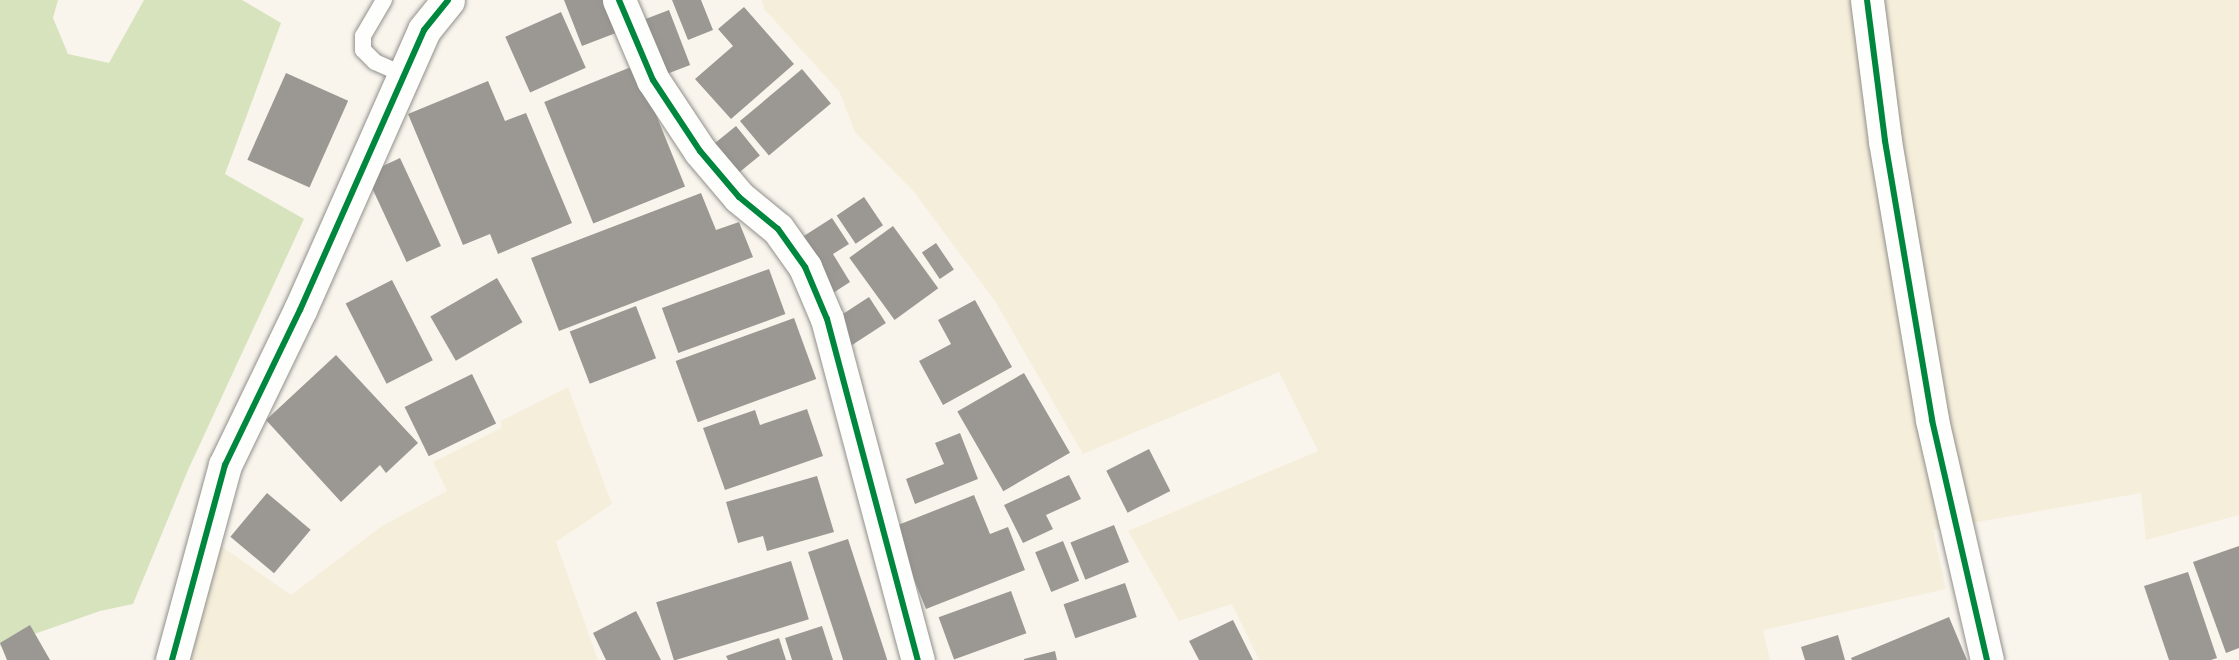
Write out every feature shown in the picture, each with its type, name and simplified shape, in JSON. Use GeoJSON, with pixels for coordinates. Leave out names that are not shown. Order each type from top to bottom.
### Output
{"type":"FeatureCollection","features":[{"type":"Feature","properties":{"kind":"street"},"geometry":{"type":"LineString","coordinates":[[172,660],[225,465],[300,310],[424,30],[448,0]]}},
{"type":"Feature","properties":{"kind":"street"},"geometry":{"type":"LineString","coordinates":[[620,0],[653,80],[700,152],[739,197],[778,229],[805,267],[827,319],[918,660]]}},
{"type":"Feature","properties":{"kind":"street"},"geometry":{"type":"LineString","coordinates":[[1867,0],[1885,141],[1932,420],[1987,660]]}},
{"type":"Feature","properties":{"kind":"lane"},"geometry":{"type":"LineString","coordinates":[[384,0],[363,36],[363,50],[375,62],[404,75]]}},
{"type":"Feature","properties":{"kind":"shaded area"},"geometry":{"type":"Polygon","coordinates":[[[762,0],[2239,0],[2239,515],[2146,540],[2141,493],[1933,530],[1946,589],[1763,630],[1770,660],[1259,660],[1232,604],[1179,621],[1128,531],[1318,451],[1279,372],[1083,454],[995,301],[914,192],[855,132],[839,91],[764,9],[762,0]]]}},
{"type":"Feature","properties":{"kind":"shaded area"},"geometry":{"type":"Polygon","coordinates":[[[568,387],[612,504],[556,542],[598,660],[182,660],[215,542],[291,595],[382,526],[447,491],[433,462],[501,428],[501,421],[568,387]]]}},
{"type":"Feature","properties":{"kind":"green space"},"geometry":{"type":"Polygon","coordinates":[[[0,0],[58,0],[53,18],[68,54],[109,63],[144,0],[242,0],[281,23],[225,174],[304,219],[188,470],[133,604],[100,611],[0,646],[0,0]]]}},
{"type":"Feature","properties":{"kind":"building"},"geometry":{"type":"Polygon","coordinates":[[[564,0],[609,0],[621,31],[582,46],[564,0]]]}},
{"type":"Feature","properties":{"kind":"building"},"geometry":{"type":"Polygon","coordinates":[[[672,0],[701,0],[713,30],[688,40],[672,0]]]}},
{"type":"Feature","properties":{"kind":"building"},"geometry":{"type":"Polygon","coordinates":[[[744,7],[794,64],[731,119],[695,79],[733,46],[718,29],[744,7]]]}},
{"type":"Feature","properties":{"kind":"building"},"geometry":{"type":"Polygon","coordinates":[[[669,10],[690,65],[654,79],[633,24],[669,10]]]}},
{"type":"Feature","properties":{"kind":"building"},"geometry":{"type":"Polygon","coordinates":[[[561,12],[586,68],[530,93],[505,37],[561,12]]]}},
{"type":"Feature","properties":{"kind":"building"},"geometry":{"type":"Polygon","coordinates":[[[636,65],[685,186],[593,224],[544,102],[636,65]]]}},
{"type":"Feature","properties":{"kind":"building"},"geometry":{"type":"Polygon","coordinates":[[[802,69],[831,103],[769,156],[740,121],[802,69]]]}},
{"type":"Feature","properties":{"kind":"building"},"geometry":{"type":"Polygon","coordinates":[[[286,73],[348,101],[309,187],[247,160],[286,73]]]}},
{"type":"Feature","properties":{"kind":"building"},"geometry":{"type":"Polygon","coordinates":[[[488,81],[505,121],[526,113],[572,223],[498,254],[490,234],[463,245],[408,114],[488,81]]]}},
{"type":"Feature","properties":{"kind":"building"},"geometry":{"type":"Polygon","coordinates":[[[736,126],[760,156],[732,178],[708,149],[736,126]]]}},
{"type":"Feature","properties":{"kind":"building"},"geometry":{"type":"Polygon","coordinates":[[[400,158],[441,246],[407,262],[366,174],[400,158]]]}},
{"type":"Feature","properties":{"kind":"building"},"geometry":{"type":"Polygon","coordinates":[[[701,193],[716,230],[739,222],[753,257],[559,331],[531,258],[701,193]]]}},
{"type":"Feature","properties":{"kind":"building"},"geometry":{"type":"Polygon","coordinates":[[[864,197],[883,225],[856,244],[837,215],[864,197]]]}},
{"type":"Feature","properties":{"kind":"building"},"geometry":{"type":"Polygon","coordinates":[[[832,218],[849,244],[833,254],[850,282],[830,295],[796,241],[832,218]]]}},
{"type":"Feature","properties":{"kind":"building"},"geometry":{"type":"Polygon","coordinates":[[[893,226],[938,288],[895,320],[849,258],[893,226]]]}},
{"type":"Feature","properties":{"kind":"building"},"geometry":{"type":"Polygon","coordinates":[[[936,243],[954,270],[940,279],[922,253],[936,243]]]}},
{"type":"Feature","properties":{"kind":"building"},"geometry":{"type":"Polygon","coordinates":[[[769,269],[785,314],[678,353],[662,308],[769,269]]]}},
{"type":"Feature","properties":{"kind":"building"},"geometry":{"type":"Polygon","coordinates":[[[497,278],[522,322],[456,361],[430,316],[497,278]]]}},
{"type":"Feature","properties":{"kind":"building"},"geometry":{"type":"Polygon","coordinates":[[[392,280],[433,360],[387,384],[346,304],[392,280]]]}},
{"type":"Feature","properties":{"kind":"building"},"geometry":{"type":"Polygon","coordinates":[[[869,297],[886,323],[850,346],[833,320],[869,297]]]}},
{"type":"Feature","properties":{"kind":"building"},"geometry":{"type":"Polygon","coordinates":[[[975,300],[1012,367],[943,405],[919,361],[951,344],[938,320],[975,300]]]}},
{"type":"Feature","properties":{"kind":"building"},"geometry":{"type":"Polygon","coordinates":[[[636,306],[656,358],[590,384],[570,331],[636,306]]]}},
{"type":"Feature","properties":{"kind":"building"},"geometry":{"type":"Polygon","coordinates":[[[794,318],[816,379],[698,422],[676,361],[794,318]]]}},
{"type":"Feature","properties":{"kind":"building"},"geometry":{"type":"Polygon","coordinates":[[[336,355],[418,443],[386,473],[380,465],[341,502],[266,420],[336,355]]]}},
{"type":"Feature","properties":{"kind":"building"},"geometry":{"type":"Polygon","coordinates":[[[1024,373],[1070,453],[1003,491],[957,412],[1024,373]]]}},
{"type":"Feature","properties":{"kind":"building"},"geometry":{"type":"Polygon","coordinates":[[[472,374],[496,423],[429,456],[405,407],[472,374]]]}},
{"type":"Feature","properties":{"kind":"building"},"geometry":{"type":"Polygon","coordinates":[[[807,409],[823,456],[725,490],[703,428],[755,410],[760,425],[807,409]]]}},
{"type":"Feature","properties":{"kind":"building"},"geometry":{"type":"Polygon","coordinates":[[[960,433],[978,479],[915,504],[906,479],[944,464],[935,443],[960,433]]]}},
{"type":"Feature","properties":{"kind":"building"},"geometry":{"type":"Polygon","coordinates":[[[1149,449],[1170,491],[1128,513],[1106,471],[1149,449]]]}},
{"type":"Feature","properties":{"kind":"building"},"geometry":{"type":"Polygon","coordinates":[[[1069,475],[1081,499],[1046,515],[1053,529],[1023,543],[1004,505],[1069,475]]]}},
{"type":"Feature","properties":{"kind":"building"},"geometry":{"type":"Polygon","coordinates":[[[817,476],[834,532],[767,551],[763,536],[738,543],[726,502],[817,476]]]}},
{"type":"Feature","properties":{"kind":"building"},"geometry":{"type":"Polygon","coordinates":[[[267,493],[311,530],[274,573],[230,537],[267,493]]]}},
{"type":"Feature","properties":{"kind":"building"},"geometry":{"type":"Polygon","coordinates":[[[974,495],[990,534],[1008,527],[1025,570],[926,609],[893,527],[974,495]]]}},
{"type":"Feature","properties":{"kind":"building"},"geometry":{"type":"Polygon","coordinates":[[[1114,525],[1129,562],[1085,580],[1070,543],[1114,525]]]}},
{"type":"Feature","properties":{"kind":"building"},"geometry":{"type":"Polygon","coordinates":[[[848,539],[887,660],[843,660],[808,552],[848,539]]]}},
{"type":"Feature","properties":{"kind":"building"},"geometry":{"type":"Polygon","coordinates":[[[1063,541],[1079,581],[1051,592],[1035,552],[1063,541]]]}},
{"type":"Feature","properties":{"kind":"building"},"geometry":{"type":"Polygon","coordinates":[[[2239,546],[2239,648],[2226,653],[2193,562],[2239,546]]]}},
{"type":"Feature","properties":{"kind":"building"},"geometry":{"type":"Polygon","coordinates":[[[791,561],[809,619],[674,660],[656,602],[791,561]]]}},
{"type":"Feature","properties":{"kind":"building"},"geometry":{"type":"Polygon","coordinates":[[[2188,572],[2217,658],[2211,660],[2169,660],[2144,586],[2188,572]]]}},
{"type":"Feature","properties":{"kind":"building"},"geometry":{"type":"Polygon","coordinates":[[[1125,583],[1137,617],[1075,638],[1064,604],[1125,583]]]}},
{"type":"Feature","properties":{"kind":"building"},"geometry":{"type":"Polygon","coordinates":[[[1011,591],[1026,633],[954,660],[939,617],[1011,591]]]}},
{"type":"Feature","properties":{"kind":"building"},"geometry":{"type":"Polygon","coordinates":[[[636,611],[661,660],[606,660],[593,633],[636,611]]]}},
{"type":"Feature","properties":{"kind":"building"},"geometry":{"type":"Polygon","coordinates":[[[1949,617],[1967,660],[1852,660],[1851,658],[1949,617]]]}},
{"type":"Feature","properties":{"kind":"building"},"geometry":{"type":"Polygon","coordinates":[[[1233,620],[1253,660],[1199,660],[1189,641],[1233,620]]]}},
{"type":"Feature","properties":{"kind":"building"},"geometry":{"type":"Polygon","coordinates":[[[30,625],[50,660],[7,660],[0,643],[30,625]]]}},
{"type":"Feature","properties":{"kind":"building"},"geometry":{"type":"Polygon","coordinates":[[[822,626],[833,660],[792,660],[785,638],[822,626]]]}},
{"type":"Feature","properties":{"kind":"building"},"geometry":{"type":"Polygon","coordinates":[[[1838,635],[1845,660],[1805,660],[1801,647],[1838,635]]]}},
{"type":"Feature","properties":{"kind":"building"},"geometry":{"type":"Polygon","coordinates":[[[779,638],[786,660],[728,660],[726,656],[779,638]]]}},
{"type":"Feature","properties":{"kind":"building"},"geometry":{"type":"Polygon","coordinates":[[[1055,651],[1057,660],[1024,660],[1024,659],[1055,651]]]}},
{"type":"Feature","properties":{"kind":"cycle path"},"geometry":{"type":"LineString","coordinates":[[172,660],[225,465],[300,310],[424,30],[448,0]]}},
{"type":"Feature","properties":{"kind":"cycle path"},"geometry":{"type":"LineString","coordinates":[[619,0],[653,80],[700,151],[739,197],[778,229],[805,267],[827,319],[918,660]]}},
{"type":"Feature","properties":{"kind":"cycle path"},"geometry":{"type":"LineString","coordinates":[[1867,0],[1885,141],[1932,420],[1987,660]]}}]}
